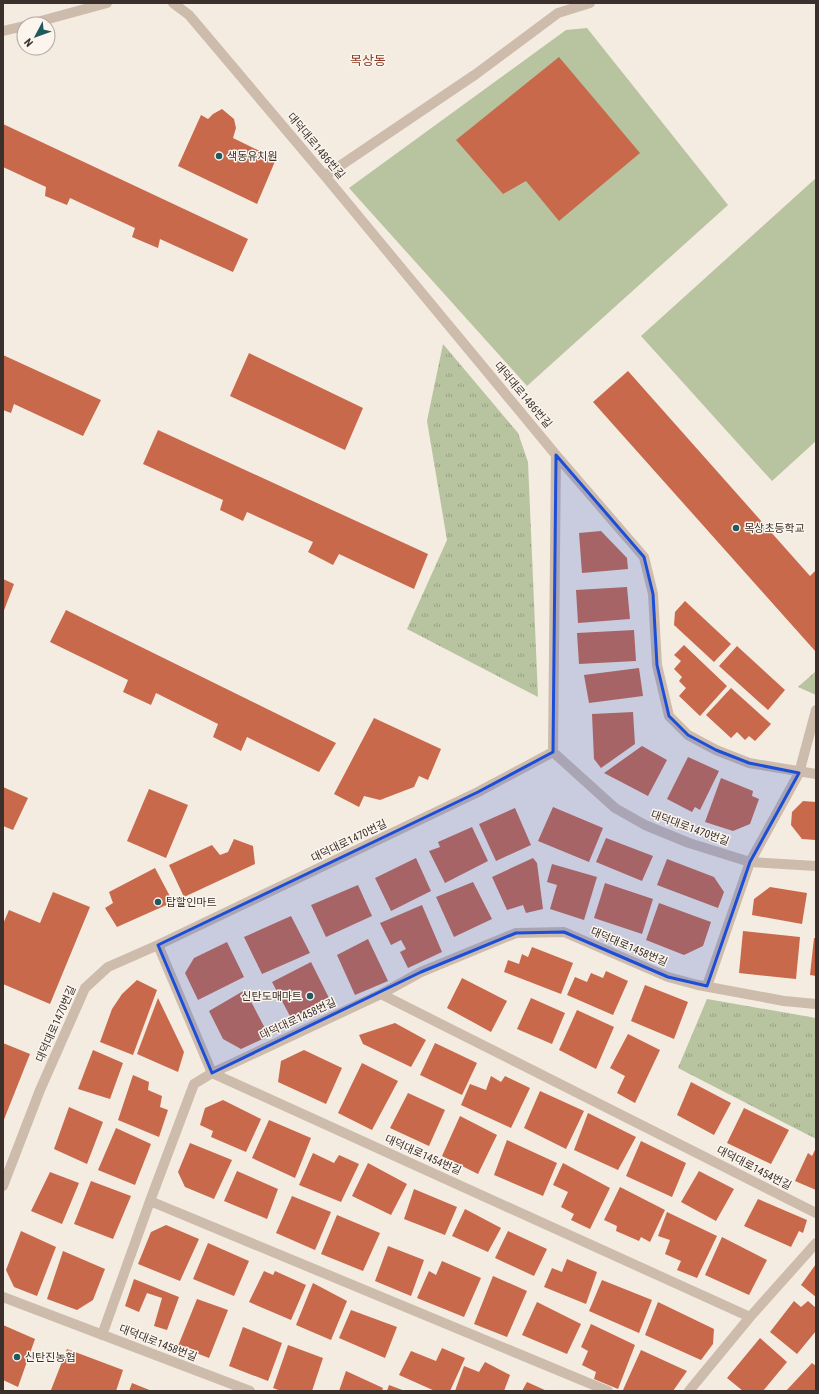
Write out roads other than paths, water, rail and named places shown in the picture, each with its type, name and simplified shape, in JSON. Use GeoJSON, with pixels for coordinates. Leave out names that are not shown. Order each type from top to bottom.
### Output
{"type":"FeatureCollection","features":[{"type":"Feature","properties":{"kind":"street"},"geometry":{"type":"LineString","coordinates":[[56,17],[107,3]]}},
{"type":"Feature","properties":{"kind":"street","name":"대덕대로1486번길"},"geometry":{"type":"LineString","coordinates":[[173,3],[189,16],[325,176],[556,455],[644,557],[653,594],[657,665],[669,716],[688,736],[716,750],[749,763],[816,774]]}},
{"type":"Feature","properties":{"kind":"street"},"geometry":{"type":"LineString","coordinates":[[325,176],[476,74],[558,13],[590,3]]}},
{"type":"Feature","properties":{"kind":"street"},"geometry":{"type":"LineString","coordinates":[[3,31],[16,28]]}},
{"type":"Feature","properties":{"kind":"street"},"geometry":{"type":"LineString","coordinates":[[553,752],[556,455]]}},
{"type":"Feature","properties":{"kind":"street"},"geometry":{"type":"LineString","coordinates":[[706,986],[750,862],[799,772],[816,710]]}},
{"type":"Feature","properties":{"kind":"street","name":"대덕대로1470번길"},"geometry":{"type":"LineString","coordinates":[[3,1186],[40,1090],[85,988],[108,967],[158,945],[478,792],[553,752],[615,808],[645,825],[688,843],[750,862],[816,866]]}},
{"type":"Feature","properties":{"kind":"street","name":"대덕대로1458번길"},"geometry":{"type":"LineString","coordinates":[[250,1391],[102,1335],[194,1084],[212,1073],[381,994],[421,972],[516,933],[564,932],[668,977],[784,1001],[816,1004]]}},
{"type":"Feature","properties":{"kind":"street"},"geometry":{"type":"LineString","coordinates":[[158,945],[212,1073]]}},
{"type":"Feature","properties":{"kind":"street","name":"대덕대로1454번길"},"geometry":{"type":"LineString","coordinates":[[381,994],[816,1213]]}},
{"type":"Feature","properties":{"kind":"street","name":"대덕대로1454번길"},"geometry":{"type":"LineString","coordinates":[[212,1073],[750,1317]]}},
{"type":"Feature","properties":{"kind":"street"},"geometry":{"type":"LineString","coordinates":[[150,1201],[608,1391]]}},
{"type":"Feature","properties":{"kind":"street"},"geometry":{"type":"LineString","coordinates":[[690,1391],[750,1317],[816,1243]]}},
{"type":"Feature","properties":{"kind":"street"},"geometry":{"type":"LineString","coordinates":[[3,1297],[102,1335]]}},
{"type":"Feature","properties":{"kind":"place","name":"색동유치원"},"geometry":{"type":"Point","coordinates":[219,156]}},
{"type":"Feature","properties":{"kind":"place","name":"목상초등학교"},"geometry":{"type":"Point","coordinates":[736,528]}},
{"type":"Feature","properties":{"kind":"place","name":"탑할인마트"},"geometry":{"type":"Point","coordinates":[158,902]}},
{"type":"Feature","properties":{"kind":"place","name":"신탄도매마트"},"geometry":{"type":"Point","coordinates":[310,996]}},
{"type":"Feature","properties":{"kind":"place","name":"신탄진농협"},"geometry":{"type":"Point","coordinates":[17,1357]}},
{"type":"Feature","properties":{"kind":"district","name":"목상동"},"geometry":{"type":"Point","coordinates":[368,60]}}]}
